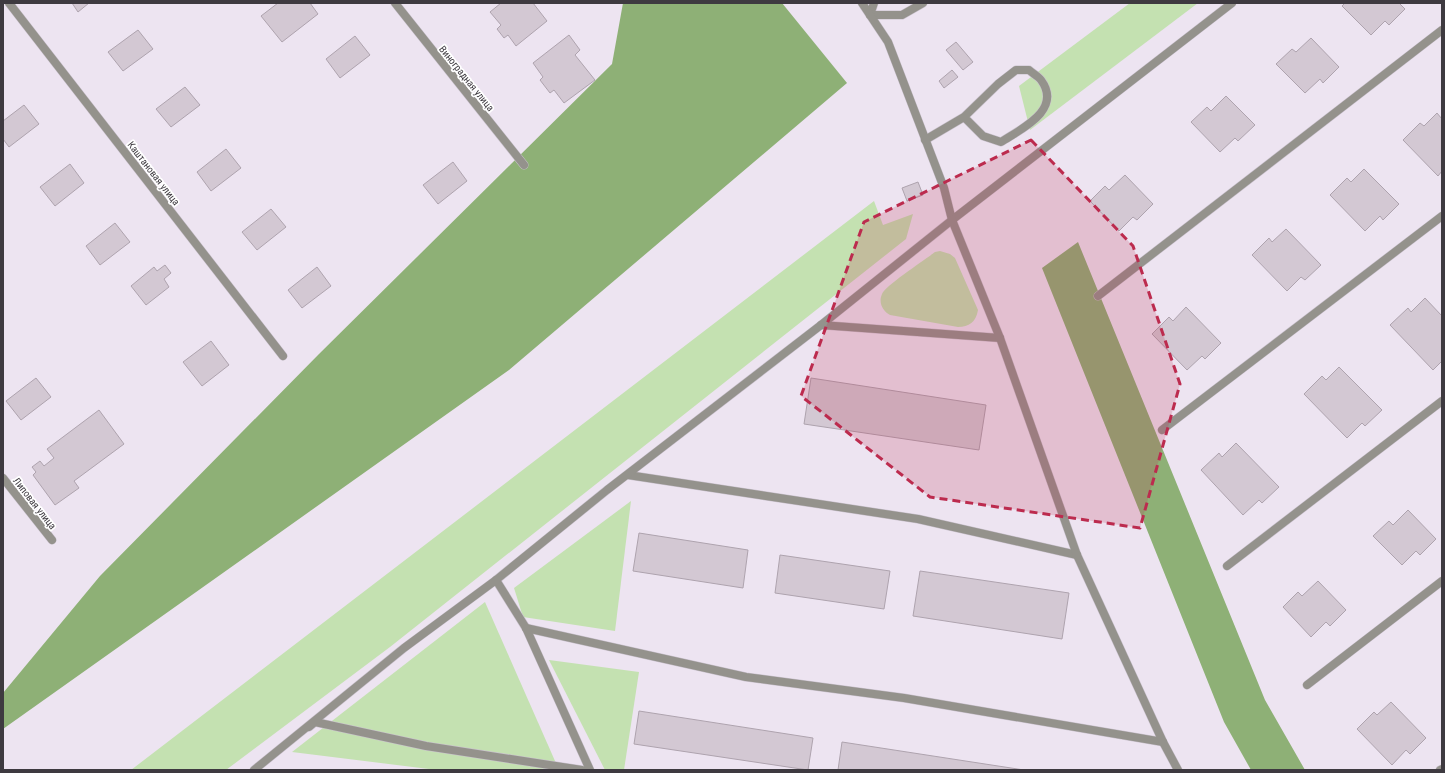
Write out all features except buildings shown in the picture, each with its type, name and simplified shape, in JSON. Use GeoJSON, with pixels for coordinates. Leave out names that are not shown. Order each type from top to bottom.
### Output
{"type":"FeatureCollection","features":[{"type":"Feature","properties":{"kind":"street","name":"Каштановая улица"},"geometry":{"type":"LineString","coordinates":[[9,3],[283,356]]}},
{"type":"Feature","properties":{"kind":"street","name":"Виноградная улица"},"geometry":{"type":"LineString","coordinates":[[395,3],[524,165]]}},
{"type":"Feature","properties":{"kind":"street"},"geometry":{"type":"LineString","coordinates":[[862,3],[888,42],[944,188],[952,220],[1000,338],[1077,555],[1163,742],[1178,770]]}},
{"type":"Feature","properties":{"kind":"street"},"geometry":{"type":"LineString","coordinates":[[870,15],[874,3]]}},
{"type":"Feature","properties":{"kind":"street"},"geometry":{"type":"LineString","coordinates":[[870,15],[902,15],[923,3]]}},
{"type":"Feature","properties":{"kind":"street"},"geometry":{"type":"LineString","coordinates":[[268,759],[404,648],[496,580],[821,325],[952,220],[1232,3]]}},
{"type":"Feature","properties":{"kind":"street"},"geometry":{"type":"LineString","coordinates":[[1098,296],[1442,30]]}},
{"type":"Feature","properties":{"kind":"street"},"geometry":{"type":"LineString","coordinates":[[925,140],[964,117],[998,84],[1016,70],[1028,70],[1041,80],[1046,93],[1045,107],[1034,121],[1001,142],[983,136],[964,117]]}},
{"type":"Feature","properties":{"kind":"street"},"geometry":{"type":"LineString","coordinates":[[1162,430],[1442,216]]}},
{"type":"Feature","properties":{"kind":"street"},"geometry":{"type":"LineString","coordinates":[[821,325],[1000,338]]}},
{"type":"Feature","properties":{"kind":"street"},"geometry":{"type":"LineString","coordinates":[[1227,566],[1442,401]]}},
{"type":"Feature","properties":{"kind":"street"},"geometry":{"type":"LineString","coordinates":[[628,475],[918,518],[1077,555]]}},
{"type":"Feature","properties":{"kind":"street","name":"Липовая улица"},"geometry":{"type":"LineString","coordinates":[[3,478],[52,540]]}},
{"type":"Feature","properties":{"kind":"street"},"geometry":{"type":"LineString","coordinates":[[496,580],[526,628],[590,770]]}},
{"type":"Feature","properties":{"kind":"street"},"geometry":{"type":"LineString","coordinates":[[1307,685],[1442,581]]}},
{"type":"Feature","properties":{"kind":"street"},"geometry":{"type":"LineString","coordinates":[[526,628],[746,677],[904,698],[1163,742]]}},
{"type":"Feature","properties":{"kind":"street"},"geometry":{"type":"LineString","coordinates":[[254,770],[315,722],[426,746],[582,770]]}},
{"type":"Feature","properties":{"kind":"highlighted area"},"geometry":{"type":"Polygon","coordinates":[[[1031,140],[1133,246],[1180,384],[1140,528],[930,497],[801,396],[864,222],[1031,140]]]}},
{"type":"Feature","properties":{"kind":"green space"},"geometry":{"type":"Polygon","coordinates":[[[623,3],[782,3],[847,83],[509,370],[3,729],[3,693],[100,576],[319,354],[612,64],[623,3]]]}},
{"type":"Feature","properties":{"kind":"green space"},"geometry":{"type":"Polygon","coordinates":[[[1130,3],[1198,3],[1030,130],[1019,86],[1130,3]]]}},
{"type":"Feature","properties":{"kind":"green space"},"geometry":{"type":"Polygon","coordinates":[[[874,201],[883,225],[913,214],[906,239],[390,647],[226,770],[131,770],[874,201]]]}},
{"type":"Feature","properties":{"kind":"green space"},"geometry":{"type":"Polygon","coordinates":[[[1078,242],[1265,700],[1305,770],[1251,770],[1224,722],[1042,268],[1078,242]]]}},
{"type":"Feature","properties":{"kind":"green space"},"geometry":{"type":"Polygon","coordinates":[[[940,251],[950,254],[955,258],[978,310],[974,321],[969,325],[958,327],[890,315],[887,313],[881,304],[881,297],[885,290],[935,252],[940,251]]]}},
{"type":"Feature","properties":{"kind":"green space"},"geometry":{"type":"Polygon","coordinates":[[[631,501],[615,631],[523,617],[514,588],[631,501]]]}},
{"type":"Feature","properties":{"kind":"green space"},"geometry":{"type":"Polygon","coordinates":[[[485,602],[559,770],[437,770],[292,752],[485,602]]]}},
{"type":"Feature","properties":{"kind":"green space"},"geometry":{"type":"Polygon","coordinates":[[[549,660],[639,672],[624,770],[605,770],[549,660]]]}}]}
